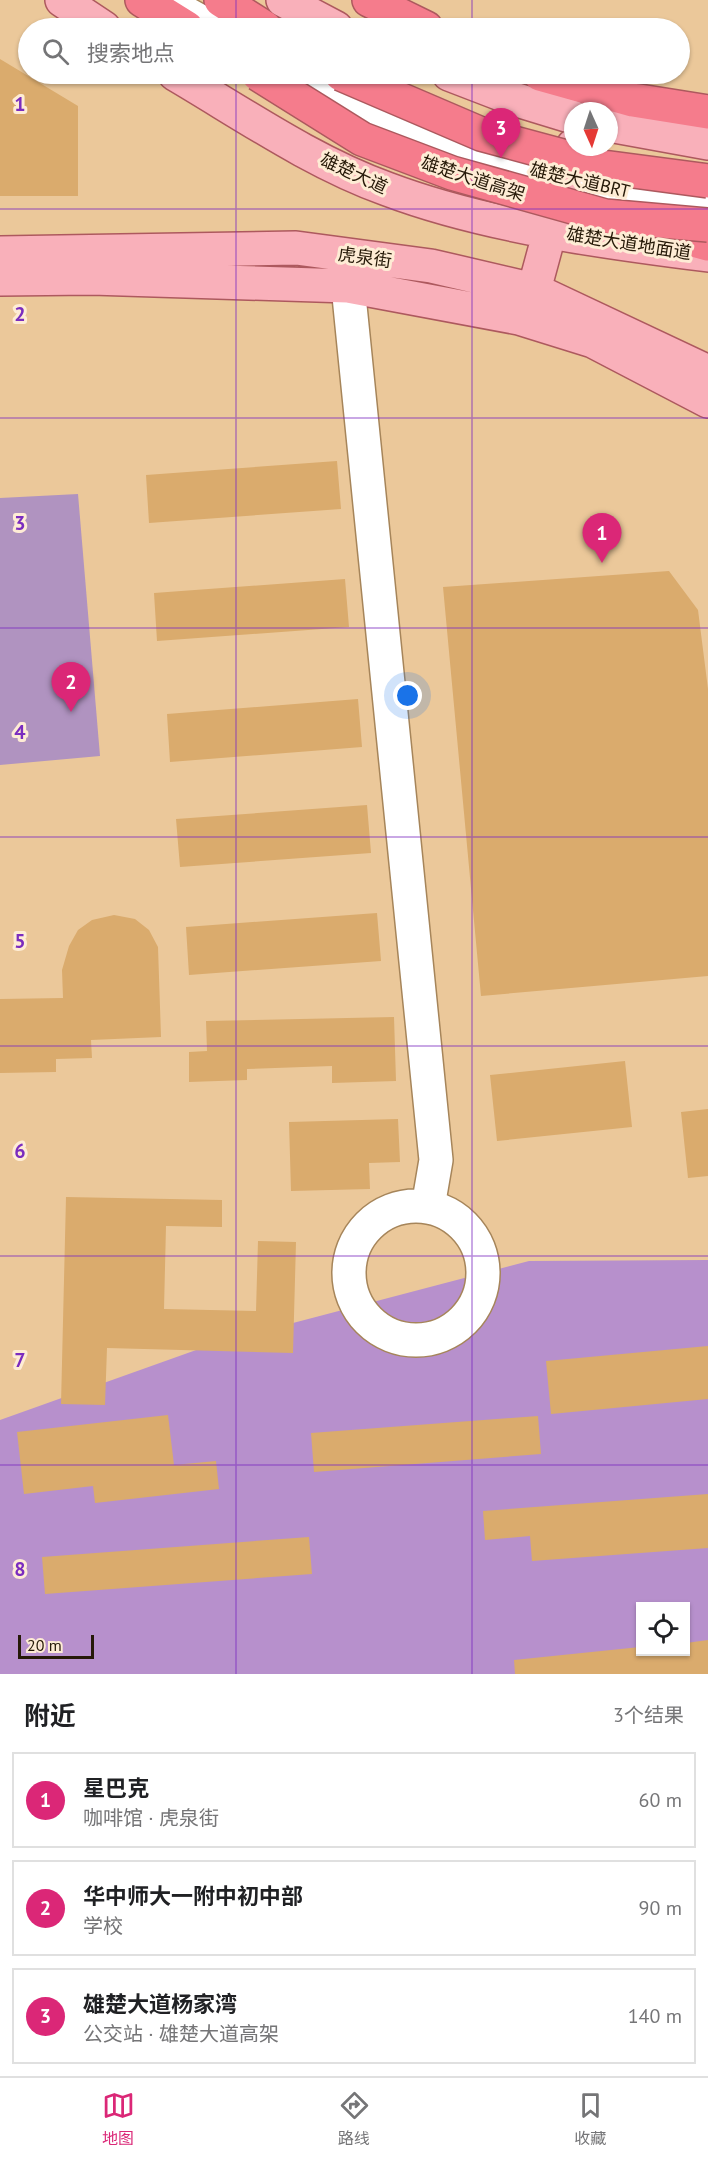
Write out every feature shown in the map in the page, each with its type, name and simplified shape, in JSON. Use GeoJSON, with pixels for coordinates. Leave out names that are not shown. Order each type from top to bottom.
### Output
{"type":"FeatureCollection","features":[{"type":"Feature","properties":{"kind":"highway"},"geometry":{"type":"LineString","coordinates":[[142,0],[171,18]]}},
{"type":"Feature","properties":{"kind":"highway"},"geometry":{"type":"LineString","coordinates":[[221,0],[249,18]]}},
{"type":"Feature","properties":{"kind":"highway"},"geometry":{"type":"LineString","coordinates":[[369,0],[406,18]]}},
{"type":"Feature","properties":{"kind":"highway","name":"雄楚大道高架"},"geometry":{"type":"LineString","coordinates":[[274,84],[362,139],[452,173],[605,216],[708,225]]}},
{"type":"Feature","properties":{"kind":"highway"},"geometry":{"type":"LineString","coordinates":[[364,84],[481,134],[603,167],[708,181]]}},
{"type":"Feature","properties":{"kind":"highway"},"geometry":{"type":"LineString","coordinates":[[576,84],[633,100],[708,112]]}},
{"type":"Feature","properties":{"kind":"highway"},"geometry":{"type":"LineString","coordinates":[[605,216],[708,244]]}},
{"type":"Feature","properties":{"kind":"main road"},"geometry":{"type":"LineString","coordinates":[[62,0],[89,18]]}},
{"type":"Feature","properties":{"kind":"main road"},"geometry":{"type":"LineString","coordinates":[[283,0],[317,18]]}},
{"type":"Feature","properties":{"kind":"main road","name":"雄楚大道"},"geometry":{"type":"LineString","coordinates":[[192,84],[323,160],[387,189],[466,212],[550,231]]}},
{"type":"Feature","properties":{"kind":"main road"},"geometry":{"type":"LineString","coordinates":[[475,84],[564,114]]}},
{"type":"Feature","properties":{"kind":"main road"},"geometry":{"type":"LineString","coordinates":[[618,126],[708,143]]}},
{"type":"Feature","properties":{"kind":"main road"},"geometry":{"type":"LineString","coordinates":[[534,290],[570,156]]}},
{"type":"Feature","properties":{"kind":"main road","name":"雄楚大道地面道"},"geometry":{"type":"LineString","coordinates":[[550,231],[622,244],[708,255]]}},
{"type":"Feature","properties":{"kind":"main road","name":"虎泉街"},"geometry":{"type":"LineString","coordinates":[[0,253],[296,248],[430,266],[534,290],[708,372]]}},
{"type":"Feature","properties":{"kind":"main road","name":"虎泉街"},"geometry":{"type":"LineString","coordinates":[[0,279],[92,278],[348,286],[519,318],[593,341],[708,401]]}},
{"type":"Feature","properties":{"kind":"street"},"geometry":{"type":"LineString","coordinates":[[163,0],[194,18]]}},
{"type":"Feature","properties":{"kind":"street","name":"雄楚大道BRT"},"geometry":{"type":"LineString","coordinates":[[309,84],[339,101],[459,151],[565,177],[607,190],[708,202]]}},
{"type":"Feature","properties":{"kind":"street"},"geometry":{"type":"LineString","coordinates":[[348,286],[436,1160],[428,1207]]}},
{"type":"Feature","properties":{"kind":"street"},"geometry":{"type":"LineString","coordinates":[[405,1207],[428,1207],[448,1214],[465,1227],[477,1245],[483,1266],[482,1287],[474,1307],[461,1323],[443,1335],[422,1340],[400,1339],[379,1329],[363,1314],[352,1294],[349,1271],[351,1260],[354,1249],[366,1229],[384,1215],[405,1207]]}},
{"type":"Feature","properties":{"kind":"shaded area"},"geometry":{"type":"Polygon","coordinates":[[[78,494],[100,756],[0,765],[0,498],[78,494]]]}},
{"type":"Feature","properties":{"kind":"shaded area"},"geometry":{"type":"Polygon","coordinates":[[[708,1260],[708,1674],[0,1674],[0,1420],[213,1344],[529,1261],[708,1260]]]}},
{"type":"Feature","properties":{"kind":"building"},"geometry":{"type":"Polygon","coordinates":[[[0,59],[18,70],[18,84],[41,84],[78,106],[78,196],[0,196],[0,59]]]}},
{"type":"Feature","properties":{"kind":"building"},"geometry":{"type":"Polygon","coordinates":[[[337,461],[341,509],[149,523],[146,475],[337,461]]]}},
{"type":"Feature","properties":{"kind":"building"},"geometry":{"type":"Polygon","coordinates":[[[669,571],[698,610],[708,689],[708,976],[481,996],[443,587],[669,571]]]}},
{"type":"Feature","properties":{"kind":"building"},"geometry":{"type":"Polygon","coordinates":[[[345,579],[349,627],[157,641],[154,593],[345,579]]]}},
{"type":"Feature","properties":{"kind":"building"},"geometry":{"type":"Polygon","coordinates":[[[358,699],[362,747],[170,762],[167,714],[358,699]]]}},
{"type":"Feature","properties":{"kind":"building"},"geometry":{"type":"Polygon","coordinates":[[[367,805],[371,853],[180,867],[176,819],[367,805]]]}},
{"type":"Feature","properties":{"kind":"building"},"geometry":{"type":"Polygon","coordinates":[[[377,913],[381,961],[189,975],[186,927],[377,913]]]}},
{"type":"Feature","properties":{"kind":"building"},"geometry":{"type":"Polygon","coordinates":[[[114,915],[135,919],[149,930],[158,947],[161,1037],[91,1040],[92,1058],[56,1059],[56,1072],[0,1073],[0,999],[63,998],[62,970],[69,946],[78,930],[92,920],[114,915]]]}},
{"type":"Feature","properties":{"kind":"building"},"geometry":{"type":"Polygon","coordinates":[[[394,1017],[396,1081],[332,1083],[332,1066],[247,1069],[247,1080],[189,1082],[189,1052],[207,1051],[206,1021],[394,1017]]]}},
{"type":"Feature","properties":{"kind":"building"},"geometry":{"type":"Polygon","coordinates":[[[625,1061],[632,1127],[497,1141],[490,1075],[625,1061]]]}},
{"type":"Feature","properties":{"kind":"building"},"geometry":{"type":"Polygon","coordinates":[[[708,1109],[708,1176],[688,1178],[681,1112],[708,1109]]]}},
{"type":"Feature","properties":{"kind":"building"},"geometry":{"type":"Polygon","coordinates":[[[398,1119],[400,1162],[369,1163],[370,1189],[291,1191],[289,1122],[398,1119]]]}},
{"type":"Feature","properties":{"kind":"building"},"geometry":{"type":"Polygon","coordinates":[[[66,1197],[222,1200],[222,1227],[166,1226],[164,1309],[256,1311],[258,1241],[296,1242],[293,1353],[107,1348],[105,1405],[61,1404],[66,1197]]]}},
{"type":"Feature","properties":{"kind":"building"},"geometry":{"type":"Polygon","coordinates":[[[708,1346],[708,1399],[551,1414],[546,1361],[708,1346]]]}},
{"type":"Feature","properties":{"kind":"building"},"geometry":{"type":"Polygon","coordinates":[[[168,1415],[174,1465],[216,1461],[219,1489],[95,1503],[93,1486],[24,1494],[17,1432],[168,1415]]]}},
{"type":"Feature","properties":{"kind":"building"},"geometry":{"type":"Polygon","coordinates":[[[538,1416],[541,1454],[314,1472],[311,1433],[538,1416]]]}},
{"type":"Feature","properties":{"kind":"building"},"geometry":{"type":"Polygon","coordinates":[[[708,1494],[708,1548],[532,1561],[530,1536],[485,1540],[483,1511],[708,1494]]]}},
{"type":"Feature","properties":{"kind":"building"},"geometry":{"type":"Polygon","coordinates":[[[309,1537],[312,1574],[45,1594],[42,1557],[309,1537]]]}},
{"type":"Feature","properties":{"kind":"building"},"geometry":{"type":"Polygon","coordinates":[[[708,1640],[708,1674],[515,1674],[514,1660],[636,1647],[636,1656],[690,1656],[690,1642],[708,1640]]]}},
{"type":"Feature","properties":{"kind":"place","name":"雄楚大道杨家湾"},"geometry":{"type":"Point","coordinates":[501,158]}},
{"type":"Feature","properties":{"kind":"place","name":"星巴克"},"geometry":{"type":"Point","coordinates":[602,563]}},
{"type":"Feature","properties":{"kind":"place","name":"华中师大一附中初中部"},"geometry":{"type":"Point","coordinates":[71,712]}}]}
